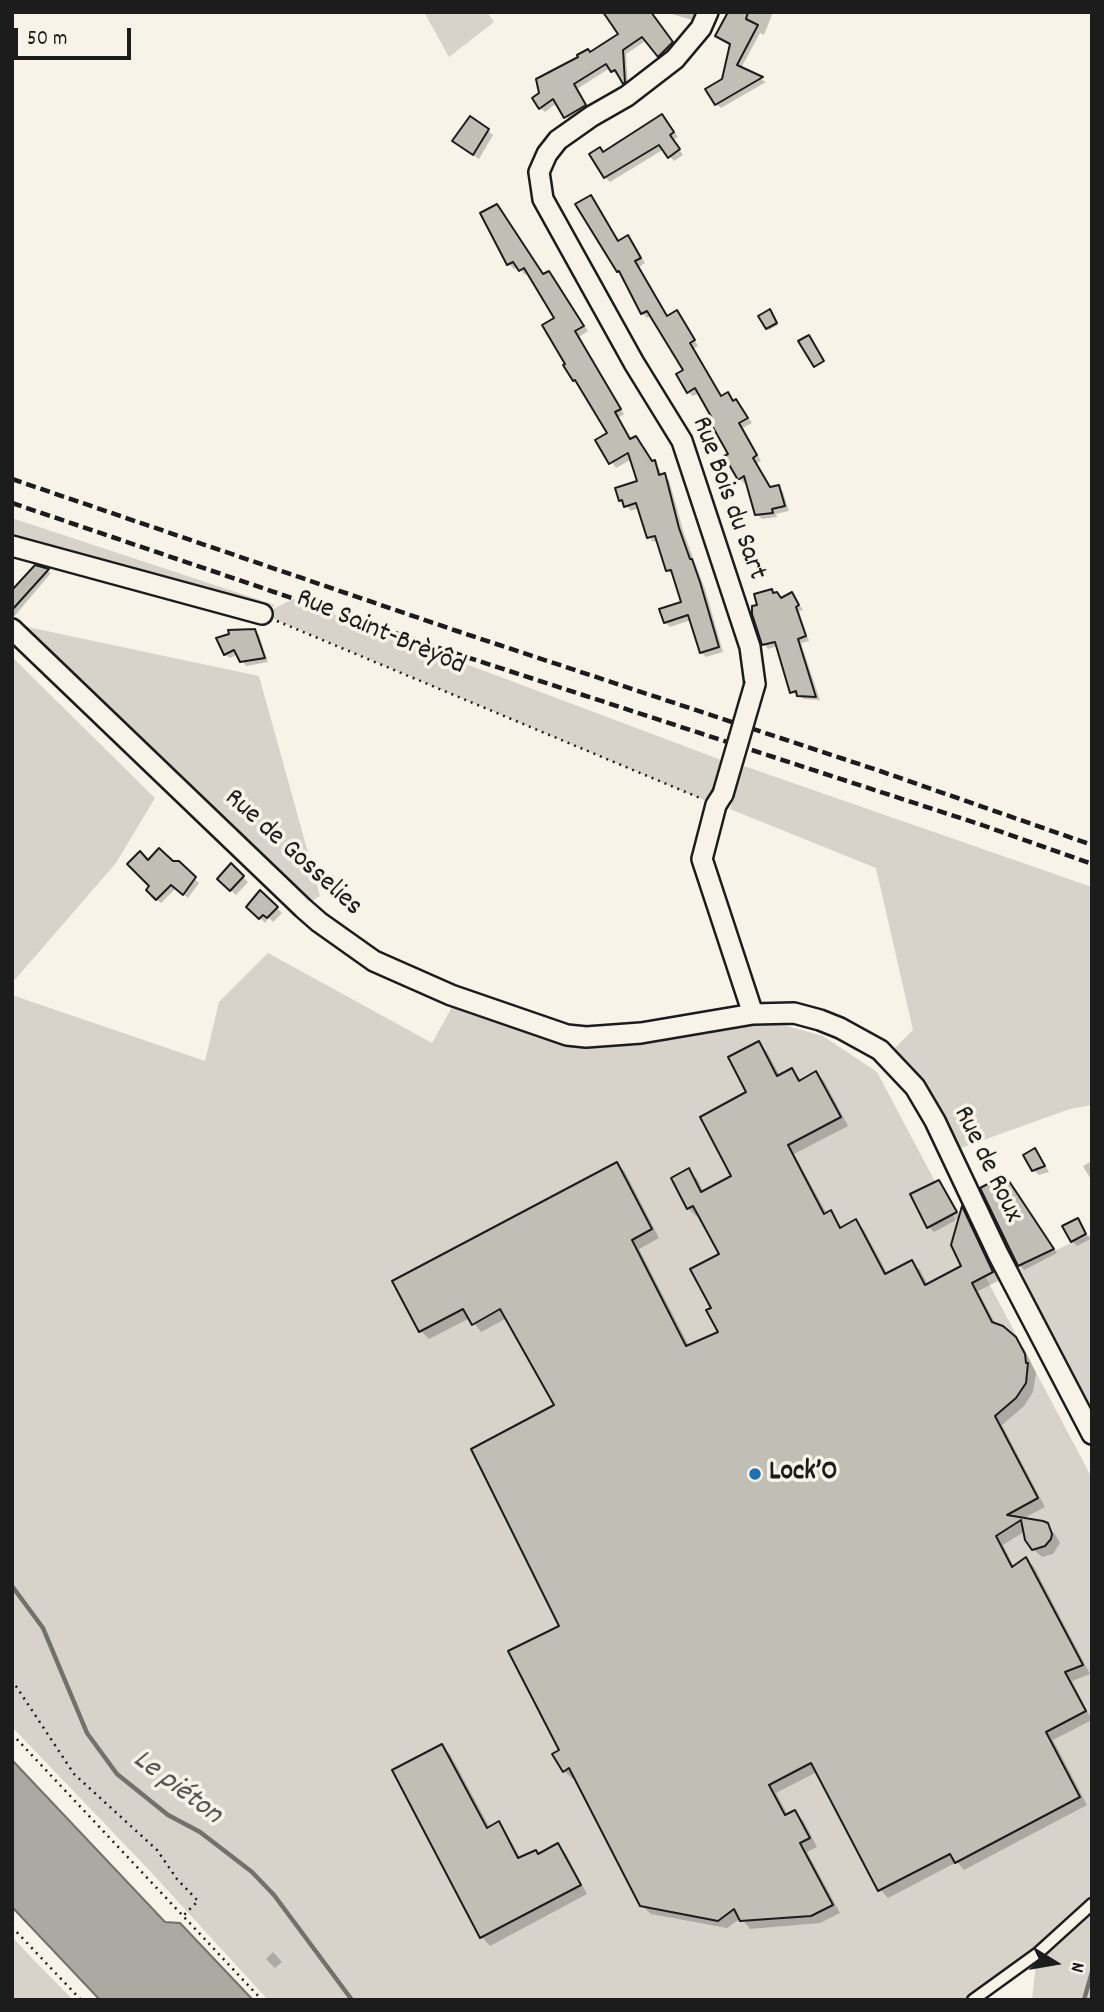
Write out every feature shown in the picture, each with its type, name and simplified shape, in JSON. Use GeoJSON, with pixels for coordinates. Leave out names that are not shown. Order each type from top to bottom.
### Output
{"type":"FeatureCollection","features":[{"type":"Feature","properties":{"kind":"street","name":"Rue Bois du Sart"},"geometry":{"type":"LineString","coordinates":[[708,12],[701,29],[675,59],[627,96],[558,140],[547,154],[540,172],[543,199],[634,363],[682,441],[750,647],[755,684],[702,859],[753,1014]]}},
{"type":"Feature","properties":{"kind":"street","name":"Rue Saint-Brèyôd"},"geometry":{"type":"LineString","coordinates":[[12,546],[262,614]]}},
{"type":"Feature","properties":{"kind":"street","name":"Rue de Gosselies"},"geometry":{"type":"LineString","coordinates":[[12,629],[303,908],[374,961],[451,995],[567,1035],[586,1037],[640,1033],[753,1014]]}},
{"type":"Feature","properties":{"kind":"street","name":"Rue de Roux"},"geometry":{"type":"LineString","coordinates":[[753,1014],[794,1013],[840,1028],[880,1051],[915,1087],[935,1121],[998,1254],[1092,1434]]}},
{"type":"Feature","properties":{"kind":"lane"},"geometry":{"type":"LineString","coordinates":[[973,2000],[1038,1953],[1092,1905]]}},
{"type":"Feature","properties":{"kind":"path","name":"Rue Saint-Brèyôd"},"geometry":{"type":"LineString","coordinates":[[262,614],[719,800]]}},
{"type":"Feature","properties":{"kind":"path"},"geometry":{"type":"LineString","coordinates":[[12,1680],[74,1774],[157,1850],[177,1879],[198,1901],[183,1916]]}},
{"type":"Feature","properties":{"kind":"path"},"geometry":{"type":"LineString","coordinates":[[12,1734],[262,2000]]}},
{"type":"Feature","properties":{"kind":"path"},"geometry":{"type":"LineString","coordinates":[[12,1927],[81,2000]]}},
{"type":"Feature","properties":{"kind":"shaded area"},"geometry":{"type":"Polygon","coordinates":[[[424,12],[487,12],[494,22],[449,57],[424,12]]]}},
{"type":"Feature","properties":{"kind":"shaded area"},"geometry":{"type":"Polygon","coordinates":[[[12,518],[275,605],[267,612],[293,599],[732,764],[716,805],[262,614],[12,541],[12,518]]]}},
{"type":"Feature","properties":{"kind":"shaded area"},"geometry":{"type":"Polygon","coordinates":[[[18,625],[259,676],[320,896],[303,908],[18,625]]]}},
{"type":"Feature","properties":{"kind":"shaded area"},"geometry":{"type":"Polygon","coordinates":[[[12,657],[155,798],[116,863],[12,983],[12,657]]]}},
{"type":"Feature","properties":{"kind":"shaded area"},"geometry":{"type":"Polygon","coordinates":[[[744,766],[1092,887],[1092,1105],[1070,1109],[950,1152],[890,1053],[913,1030],[876,868],[730,809],[744,766]]]}},
{"type":"Feature","properties":{"kind":"shaded area"},"geometry":{"type":"Polygon","coordinates":[[[268,953],[432,1043],[452,1007],[571,1045],[627,1041],[762,1019],[823,1036],[877,1072],[1092,1478],[1092,2000],[1032,2000],[1036,1963],[978,2000],[268,2000],[150,1871],[12,1727],[12,995],[205,1061],[219,1002],[268,953]]]}},
{"type":"Feature","properties":{"kind":"shaded area"},"geometry":{"type":"Polygon","coordinates":[[[1092,1234],[1092,1411],[1025,1281],[1011,1270],[1092,1234]]]}},
{"type":"Feature","properties":{"kind":"shaded area"},"geometry":{"type":"Polygon","coordinates":[[[12,1760],[165,1922],[180,1923],[253,2000],[100,2000],[12,1907],[12,1760]]]}},
{"type":"Feature","properties":{"kind":"shaded area"},"geometry":{"type":"Polygon","coordinates":[[[12,1937],[30,1956],[73,2000],[12,2000],[12,1937]]]}},
{"type":"Feature","properties":{"kind":"building"},"geometry":{"type":"Polygon","coordinates":[[[603,12],[651,12],[673,42],[658,57],[642,37],[623,50],[623,84],[615,70],[611,72],[606,64],[574,84],[586,105],[564,118],[553,99],[539,109],[532,98],[539,93],[536,79],[588,49],[590,52],[618,34],[603,12]]]}},
{"type":"Feature","properties":{"kind":"building"},"geometry":{"type":"Polygon","coordinates":[[[728,12],[748,12],[746,19],[758,25],[737,65],[763,77],[715,105],[705,89],[722,79],[730,44],[715,36],[728,12]]]}},
{"type":"Feature","properties":{"kind":"building"},"geometry":{"type":"Polygon","coordinates":[[[662,114],[674,132],[670,135],[680,149],[668,158],[659,145],[604,178],[589,154],[600,147],[603,152],[662,114]]]}},
{"type":"Feature","properties":{"kind":"building"},"geometry":{"type":"Polygon","coordinates":[[[470,116],[489,129],[473,155],[452,141],[470,116]]]}},
{"type":"Feature","properties":{"kind":"building"},"geometry":{"type":"Polygon","coordinates":[[[591,195],[618,241],[628,235],[641,258],[635,261],[667,316],[677,310],[695,340],[690,343],[721,396],[728,392],[748,418],[739,423],[757,455],[753,458],[770,487],[779,485],[785,506],[772,509],[773,513],[755,515],[744,476],[738,480],[724,456],[728,454],[695,388],[687,393],[676,374],[683,370],[647,311],[641,314],[619,271],[617,272],[575,204],[591,195]]]}},
{"type":"Feature","properties":{"kind":"building"},"geometry":{"type":"Polygon","coordinates":[[[497,204],[543,274],[549,271],[584,326],[575,331],[621,409],[615,412],[630,439],[636,436],[652,461],[655,460],[659,475],[665,473],[679,528],[700,582],[719,647],[700,653],[688,615],[664,623],[659,609],[681,602],[671,570],[666,571],[655,536],[647,538],[636,503],[624,507],[622,500],[619,501],[615,488],[637,481],[628,453],[609,464],[595,440],[607,433],[563,365],[565,364],[542,325],[554,318],[524,268],[519,271],[513,262],[507,265],[480,213],[497,204]]]}},
{"type":"Feature","properties":{"kind":"building"},"geometry":{"type":"Polygon","coordinates":[[[770,309],[777,323],[766,329],[758,316],[770,309]]]}},
{"type":"Feature","properties":{"kind":"building"},"geometry":{"type":"Polygon","coordinates":[[[809,335],[824,361],[814,367],[798,341],[809,335]]]}},
{"type":"Feature","properties":{"kind":"building"},"geometry":{"type":"Polygon","coordinates":[[[35,565],[49,569],[12,610],[12,590],[35,565]]]}},
{"type":"Feature","properties":{"kind":"building"},"geometry":{"type":"Polygon","coordinates":[[[772,589],[773,593],[777,592],[781,598],[792,592],[799,605],[796,607],[806,636],[798,639],[816,697],[797,696],[796,691],[790,693],[775,642],[762,645],[752,614],[752,606],[757,605],[754,594],[772,589]]]}},
{"type":"Feature","properties":{"kind":"building"},"geometry":{"type":"Polygon","coordinates":[[[255,629],[265,658],[240,662],[234,650],[224,655],[216,638],[229,634],[228,630],[255,629]]]}},
{"type":"Feature","properties":{"kind":"building"},"geometry":{"type":"Polygon","coordinates":[[[159,848],[173,861],[179,861],[196,877],[183,895],[171,885],[156,900],[146,890],[149,886],[127,864],[140,851],[148,860],[159,848]]]}},
{"type":"Feature","properties":{"kind":"building"},"geometry":{"type":"Polygon","coordinates":[[[231,863],[244,876],[230,891],[217,879],[231,863]]]}},
{"type":"Feature","properties":{"kind":"building"},"geometry":{"type":"Polygon","coordinates":[[[260,890],[278,907],[267,918],[263,915],[259,919],[246,907],[260,890]]]}},
{"type":"Feature","properties":{"kind":"building","name":"Lock’O"},"geometry":{"type":"Polygon","coordinates":[[[759,1041],[777,1076],[792,1068],[799,1081],[816,1071],[841,1117],[788,1145],[824,1214],[831,1210],[840,1228],[856,1219],[885,1274],[912,1260],[925,1285],[961,1266],[951,1245],[962,1206],[993,1272],[972,1283],[992,1322],[1003,1326],[1016,1337],[1028,1363],[1026,1383],[1016,1398],[995,1416],[1038,1498],[1007,1515],[1048,1523],[1052,1534],[1045,1546],[1032,1550],[1025,1540],[1021,1520],[996,1536],[1012,1567],[1026,1557],[1083,1665],[1065,1672],[1086,1711],[1046,1732],[1080,1797],[955,1863],[950,1854],[878,1891],[811,1763],[769,1785],[785,1815],[795,1810],[810,1838],[800,1843],[833,1905],[811,1916],[740,1921],[734,1909],[718,1921],[640,1906],[569,1768],[563,1772],[552,1754],[559,1750],[508,1651],[559,1626],[471,1449],[554,1405],[500,1309],[472,1325],[463,1309],[419,1332],[392,1281],[617,1162],[652,1229],[632,1240],[686,1346],[718,1332],[706,1310],[711,1308],[690,1269],[719,1254],[693,1206],[687,1209],[671,1178],[689,1168],[701,1192],[731,1176],[700,1117],[746,1092],[728,1057],[759,1041]]]}},
{"type":"Feature","properties":{"kind":"building"},"geometry":{"type":"Polygon","coordinates":[[[1035,1148],[1045,1166],[1032,1171],[1023,1155],[1035,1148]]]}},
{"type":"Feature","properties":{"kind":"building"},"geometry":{"type":"Polygon","coordinates":[[[1005,1175],[1054,1249],[1018,1266],[980,1188],[1005,1175]]]}},
{"type":"Feature","properties":{"kind":"building"},"geometry":{"type":"Polygon","coordinates":[[[939,1180],[957,1212],[927,1228],[910,1194],[939,1180]]]}},
{"type":"Feature","properties":{"kind":"building"},"geometry":{"type":"Polygon","coordinates":[[[1078,1218],[1086,1234],[1071,1242],[1062,1226],[1078,1218]]]}},
{"type":"Feature","properties":{"kind":"building"},"geometry":{"type":"Polygon","coordinates":[[[442,1744],[487,1828],[499,1821],[518,1858],[536,1850],[538,1854],[558,1843],[581,1885],[480,1938],[392,1770],[442,1744]]]}},
{"type":"Feature","properties":{"kind":"waterway","name":"Le piéton"},"geometry":{"type":"LineString","coordinates":[[12,1586],[43,1628],[87,1733],[117,1774],[168,1815],[200,1832],[252,1872],[274,1895],[352,2000]]}},
{"type":"Feature","properties":{"kind":"waterway","name":"Le piéton"},"geometry":{"type":"LineString","coordinates":[[1084,2000],[1092,1972]]}},
{"type":"Feature","properties":{"kind":"railway"},"geometry":{"type":"LineString","coordinates":[[12,479],[1092,845]]}},
{"type":"Feature","properties":{"kind":"railway"},"geometry":{"type":"LineString","coordinates":[[12,503],[448,651],[982,825],[1092,864]]}},
{"type":"Feature","properties":{"kind":"place","name":"Lock’O"},"geometry":{"type":"Point","coordinates":[755,1474]}}]}
